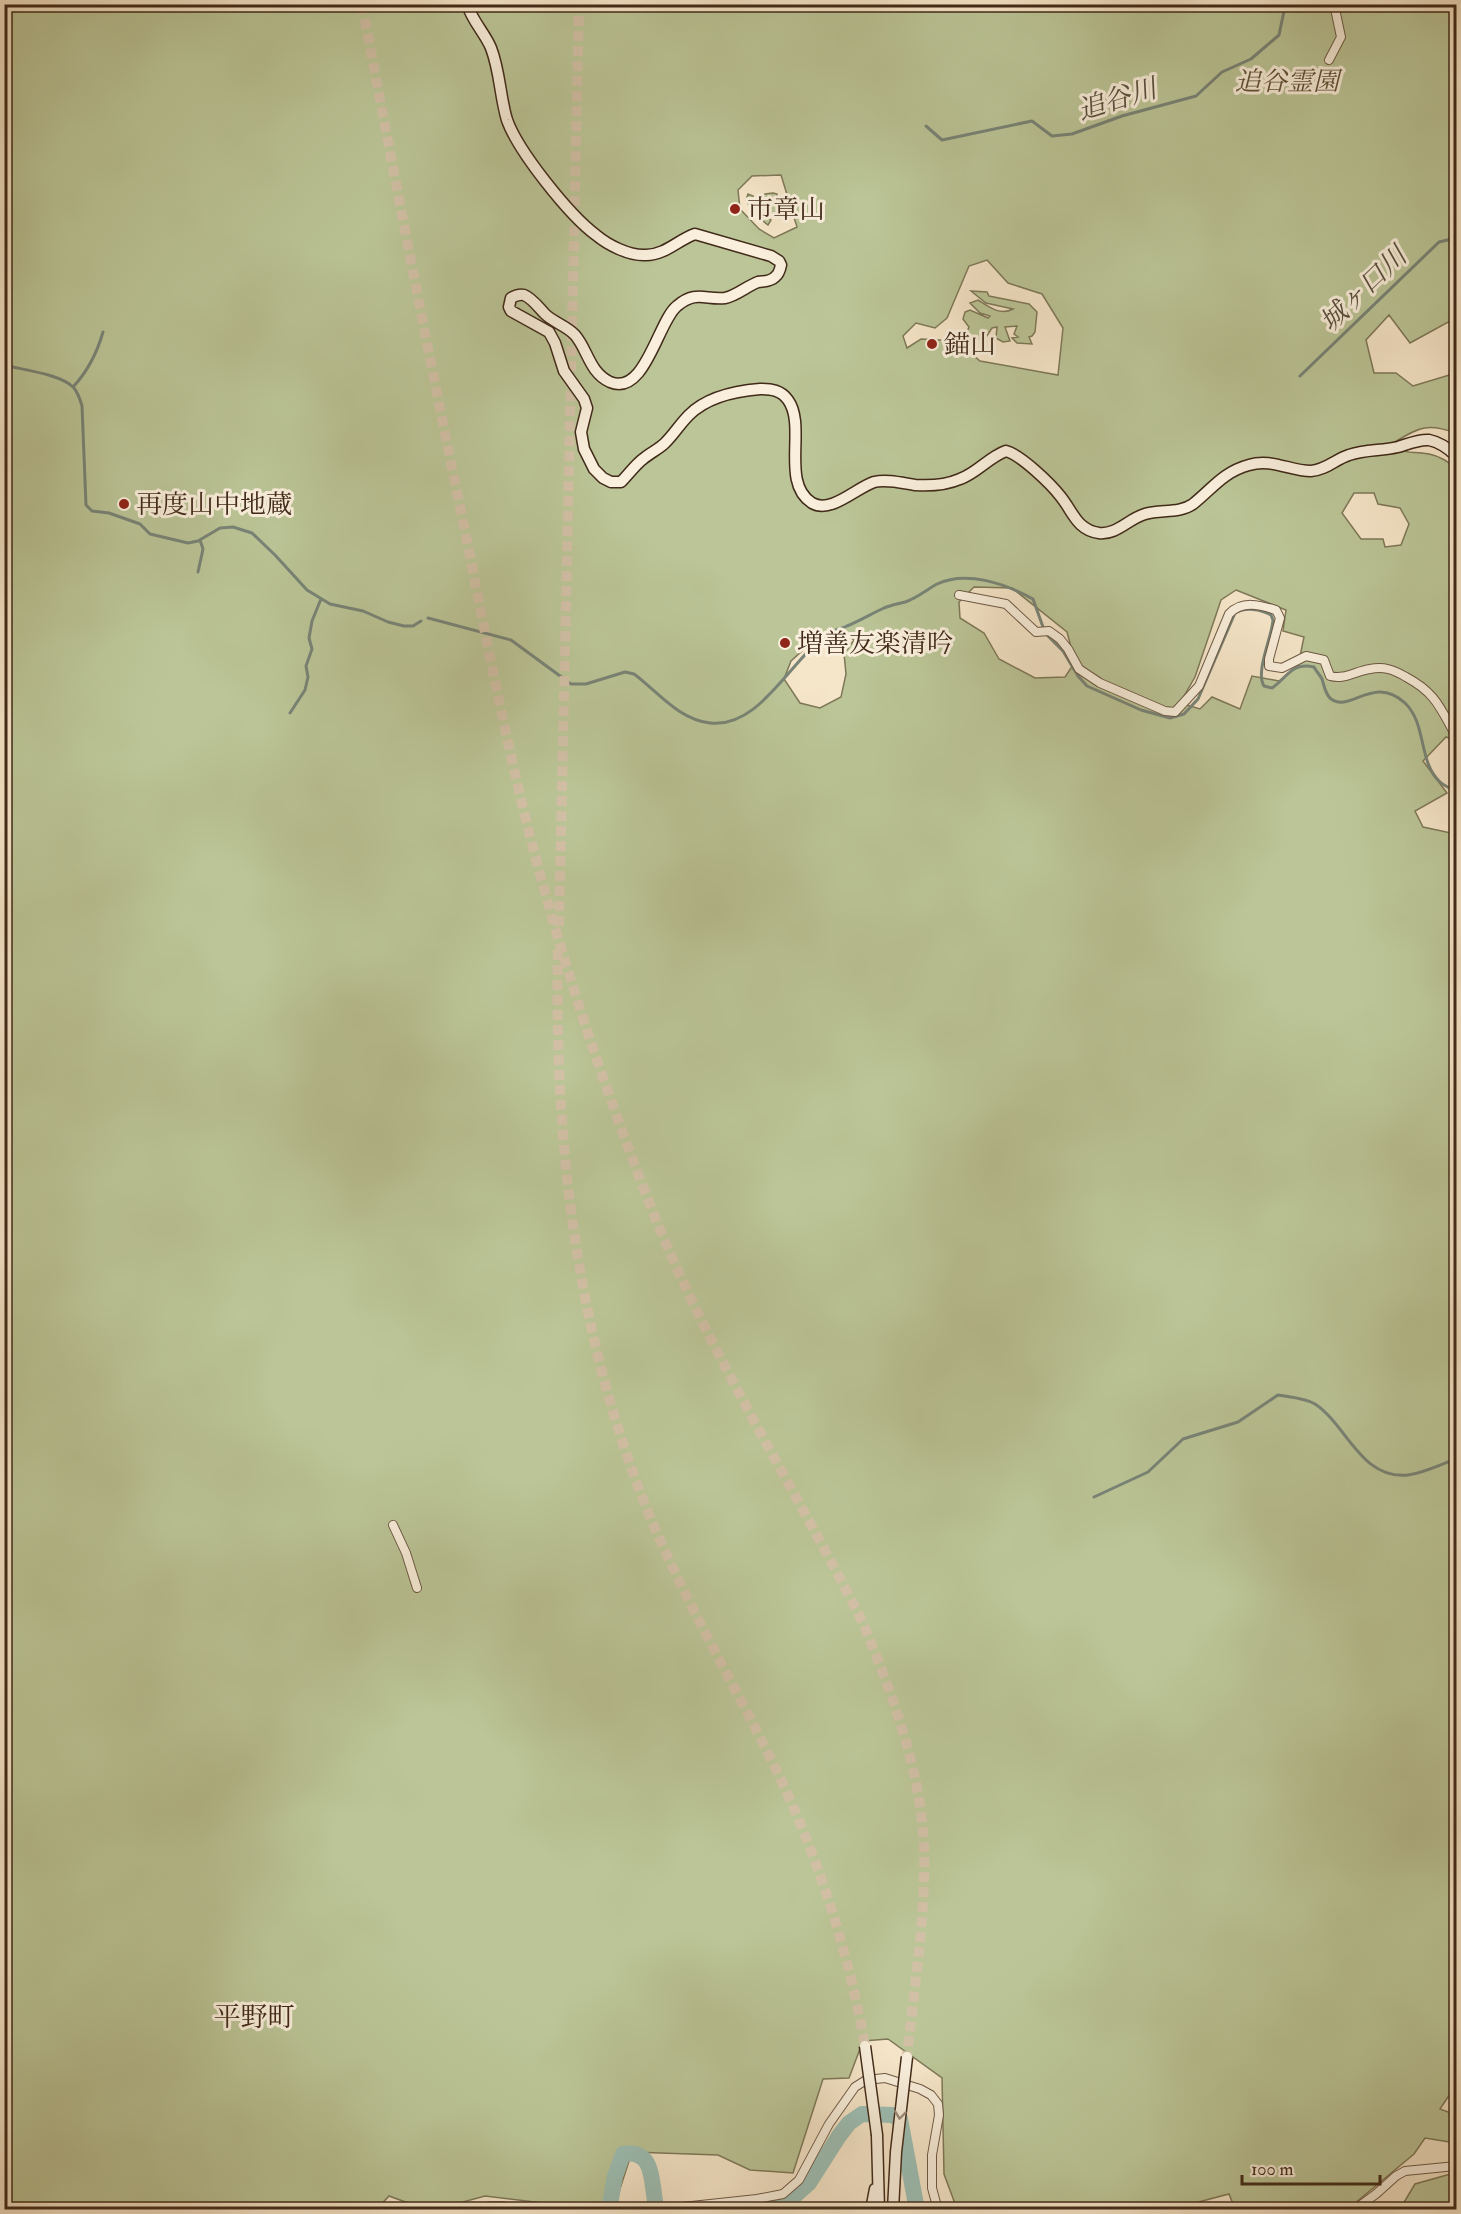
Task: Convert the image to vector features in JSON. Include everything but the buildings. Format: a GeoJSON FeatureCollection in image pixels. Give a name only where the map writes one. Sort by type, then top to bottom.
{"type":"FeatureCollection","features":[{"type":"Feature","properties":{"kind":"highway"},"geometry":{"type":"LineString","coordinates":[[489,2210],[504,2210]]}},
{"type":"Feature","properties":{"kind":"street"},"geometry":{"type":"LineString","coordinates":[[467,4],[476,25],[490,46],[507,119],[515,137],[571,212],[597,236],[628,253],[645,255],[658,253],[685,237],[695,234],[771,256],[781,265],[777,277],[758,282],[726,298],[693,296],[681,303],[666,320],[640,372],[626,381],[616,383],[609,381],[592,366],[575,335],[546,315],[526,296],[512,298],[509,307],[511,311],[549,332],[555,343],[564,372],[584,399],[587,408],[581,432],[582,441],[594,469],[611,482],[621,482],[642,460],[664,445],[691,413],[713,399],[730,393],[769,389],[780,392],[789,400],[795,422],[798,483],[805,496],[812,503],[821,506],[833,503],[873,483],[883,481],[933,485],[960,479],[1006,451],[1019,457],[1060,496],[1079,525],[1100,533],[1112,532],[1144,514],[1182,509],[1192,505],[1221,478],[1248,465],[1275,463],[1313,471],[1361,451],[1386,449],[1427,440],[1449,449],[1456,456]]}},
{"type":"Feature","properties":{"kind":"street"},"geometry":{"type":"LineString","coordinates":[[1329,60],[1341,37],[1334,4]]}},
{"type":"Feature","properties":{"kind":"street"},"geometry":{"type":"LineString","coordinates":[[959,595],[1006,604],[1036,632],[1044,632],[1060,639],[1079,669],[1100,683],[1165,711],[1174,712],[1199,686],[1229,614],[1242,605],[1263,606],[1276,610],[1280,618],[1269,666],[1282,668],[1306,656],[1324,660],[1330,676],[1337,678],[1368,669],[1393,669],[1425,687],[1433,696],[1456,736]]}},
{"type":"Feature","properties":{"kind":"street"},"geometry":{"type":"LineString","coordinates":[[393,1525],[406,1553],[417,1588]]}},
{"type":"Feature","properties":{"kind":"street"},"geometry":{"type":"LineString","coordinates":[[865,2046],[879,2159],[879,2210]]}},
{"type":"Feature","properties":{"kind":"street"},"geometry":{"type":"LineString","coordinates":[[896,2210],[895,2182],[907,2057]]}},
{"type":"Feature","properties":{"kind":"street"},"geometry":{"type":"LineString","coordinates":[[654,2210],[783,2194],[800,2180],[829,2124],[855,2087],[866,2080],[885,2078],[920,2089],[931,2095],[938,2104],[939,2115],[932,2155],[932,2188],[938,2210]]}},
{"type":"Feature","properties":{"kind":"street"},"geometry":{"type":"LineString","coordinates":[[871,2210],[879,2159]]}},
{"type":"Feature","properties":{"kind":"street"},"geometry":{"type":"LineString","coordinates":[[1354,2210],[1405,2171],[1456,2166]]}},
{"type":"Feature","properties":{"kind":"green space","name":"追谷霊園"},"geometry":{"type":"Polygon","coordinates":[[[5,5],[1456,5],[1456,334],[1450,321],[1410,343],[1389,315],[1366,340],[1374,373],[1396,373],[1413,386],[1456,373],[1456,433],[1437,428],[1422,428],[1391,444],[1407,452],[1437,456],[1456,468],[1456,741],[1446,737],[1423,761],[1447,793],[1415,811],[1423,827],[1456,834],[1456,2085],[1440,2109],[1456,2115],[1456,2143],[1425,2138],[1414,2154],[1348,2209],[1235,2209],[1229,2194],[1172,2209],[957,2209],[944,2174],[942,2078],[888,2039],[863,2041],[849,2078],[823,2079],[793,2173],[750,2170],[718,2155],[632,2152],[615,2204],[575,2207],[485,2196],[427,2210],[389,2196],[376,2210],[5,2210],[5,5]],[[781,175],[752,176],[738,190],[740,209],[759,229],[774,238],[797,227],[781,175]],[[987,260],[969,266],[947,318],[935,328],[916,323],[903,336],[907,348],[921,339],[957,341],[980,361],[1058,375],[1063,328],[1042,294],[1008,283],[987,260]],[[1354,493],[1342,513],[1361,539],[1383,539],[1385,547],[1401,545],[1409,524],[1400,508],[1378,504],[1374,493],[1354,493]],[[974,587],[959,602],[960,618],[984,633],[999,659],[1035,678],[1065,677],[1075,662],[1067,632],[1012,588],[974,587]],[[1236,590],[1221,600],[1195,677],[1180,703],[1200,709],[1212,697],[1240,709],[1252,676],[1279,681],[1298,666],[1304,637],[1283,631],[1286,610],[1236,590]],[[839,629],[821,634],[791,661],[784,679],[800,703],[820,708],[841,697],[846,674],[844,654],[854,640],[839,629]]]}},
{"type":"Feature","properties":{"kind":"green space"},"geometry":{"type":"Polygon","coordinates":[[[748,194],[753,196],[754,203],[765,194],[777,194],[776,200],[764,203],[763,208],[768,209],[777,201],[782,204],[775,213],[765,216],[771,220],[768,225],[746,200],[748,194]]]}},
{"type":"Feature","properties":{"kind":"green space"},"geometry":{"type":"Polygon","coordinates":[[[971,291],[987,292],[989,296],[1029,304],[1037,312],[1035,332],[1029,337],[1032,344],[1017,343],[1012,338],[1018,337],[1014,334],[1017,326],[1005,327],[1010,341],[1003,342],[996,338],[997,327],[992,328],[984,340],[966,334],[969,327],[963,319],[965,312],[970,310],[988,318],[990,316],[980,313],[970,303],[978,300],[990,308],[1004,312],[1013,309],[986,303],[971,291]]]}},
{"type":"Feature","properties":{"kind":"green space"},"geometry":{"type":"Polygon","coordinates":[[[1456,2173],[1456,2209],[1400,2209],[1415,2184],[1456,2173]]]}},
{"type":"Feature","properties":{"kind":"waterway","name":"追谷川"},"geometry":{"type":"LineString","coordinates":[[926,126],[942,140],[1032,121],[1052,136],[1072,134],[1122,116],[1196,96],[1222,72],[1251,59],[1279,35],[1284,11],[1282,4]]}},
{"type":"Feature","properties":{"kind":"waterway","name":"城ヶ口川"},"geometry":{"type":"LineString","coordinates":[[1300,376],[1439,242],[1456,238]]}},
{"type":"Feature","properties":{"kind":"waterway"},"geometry":{"type":"LineString","coordinates":[[73,387],[91,361],[103,332]]}},
{"type":"Feature","properties":{"kind":"waterway"},"geometry":{"type":"LineString","coordinates":[[4,365],[60,379],[77,392],[82,406],[86,505],[92,511],[109,513],[140,524],[150,534],[188,543],[198,541],[220,528],[233,527],[252,533],[307,590],[330,604],[363,611],[404,626],[413,626],[421,621]]}},
{"type":"Feature","properties":{"kind":"waterway"},"geometry":{"type":"LineString","coordinates":[[198,572],[203,549],[200,540]]}},
{"type":"Feature","properties":{"kind":"waterway"},"geometry":{"type":"LineString","coordinates":[[428,618],[511,640],[571,684],[586,684],[625,672],[634,674],[678,711],[699,721],[710,723],[728,722],[745,715],[775,689],[816,644],[832,632],[884,608],[909,600],[949,580],[961,578],[986,581],[1011,588],[1033,599],[1048,636],[1063,651],[1087,686],[1141,710],[1170,718],[1184,714],[1198,699],[1235,613],[1248,609],[1258,610],[1271,615],[1273,620],[1261,672],[1264,686],[1272,688],[1290,672],[1306,666],[1314,667],[1329,697],[1338,702],[1373,693],[1383,692],[1394,695],[1405,703],[1417,721],[1428,764],[1433,774],[1442,783],[1456,791]]}},
{"type":"Feature","properties":{"kind":"waterway"},"geometry":{"type":"LineString","coordinates":[[290,713],[305,690],[308,677],[306,666],[312,649],[309,638],[312,621],[321,599]]}},
{"type":"Feature","properties":{"kind":"waterway"},"geometry":{"type":"LineString","coordinates":[[1094,1497],[1148,1472],[1183,1439],[1238,1422],[1278,1395],[1315,1404],[1326,1413],[1366,1460],[1378,1469],[1392,1474],[1408,1475],[1456,1459]]}},
{"type":"Feature","properties":{"kind":"waterway"},"geometry":{"type":"LineString","coordinates":[[759,2210],[791,2199],[809,2183],[839,2136],[849,2123],[862,2114],[892,2115],[900,2119],[917,2210]]}},
{"type":"Feature","properties":{"kind":"waterway"},"geometry":{"type":"LineString","coordinates":[[609,2210],[615,2176],[623,2154],[642,2157],[647,2164],[657,2210]]}},
{"type":"Feature","properties":{"kind":"waterway"},"geometry":{"type":"LineString","coordinates":[[1440,2210],[1456,2209]]}},
{"type":"Feature","properties":{"kind":"tunnel"},"geometry":{"type":"LineString","coordinates":[[362,4],[502,715],[541,879],[571,979],[621,1129],[681,1278],[731,1378],[863,1623],[894,1704],[911,1761],[922,1818],[924,1873],[921,1926],[907,2057]]}},
{"type":"Feature","properties":{"kind":"tunnel"},"geometry":{"type":"LineString","coordinates":[[559,926],[579,4]]}},
{"type":"Feature","properties":{"kind":"tunnel"},"geometry":{"type":"LineString","coordinates":[[558,950],[560,1093],[566,1165],[574,1236],[603,1376],[623,1445],[663,1547],[782,1782],[809,1846],[842,1945],[865,2046]]}},
{"type":"Feature","properties":{"kind":"place","name":"市章山"},"geometry":{"type":"Point","coordinates":[735,209]}},
{"type":"Feature","properties":{"kind":"place","name":"錨山"},"geometry":{"type":"Point","coordinates":[932,344]}},
{"type":"Feature","properties":{"kind":"place","name":"再度山中地蔵"},"geometry":{"type":"Point","coordinates":[124,504]}},
{"type":"Feature","properties":{"kind":"place","name":"増善友楽清吟"},"geometry":{"type":"Point","coordinates":[785,643]}},
{"type":"Feature","properties":{"kind":"district","name":"平野町"},"geometry":{"type":"Point","coordinates":[254,2017]}}]}
